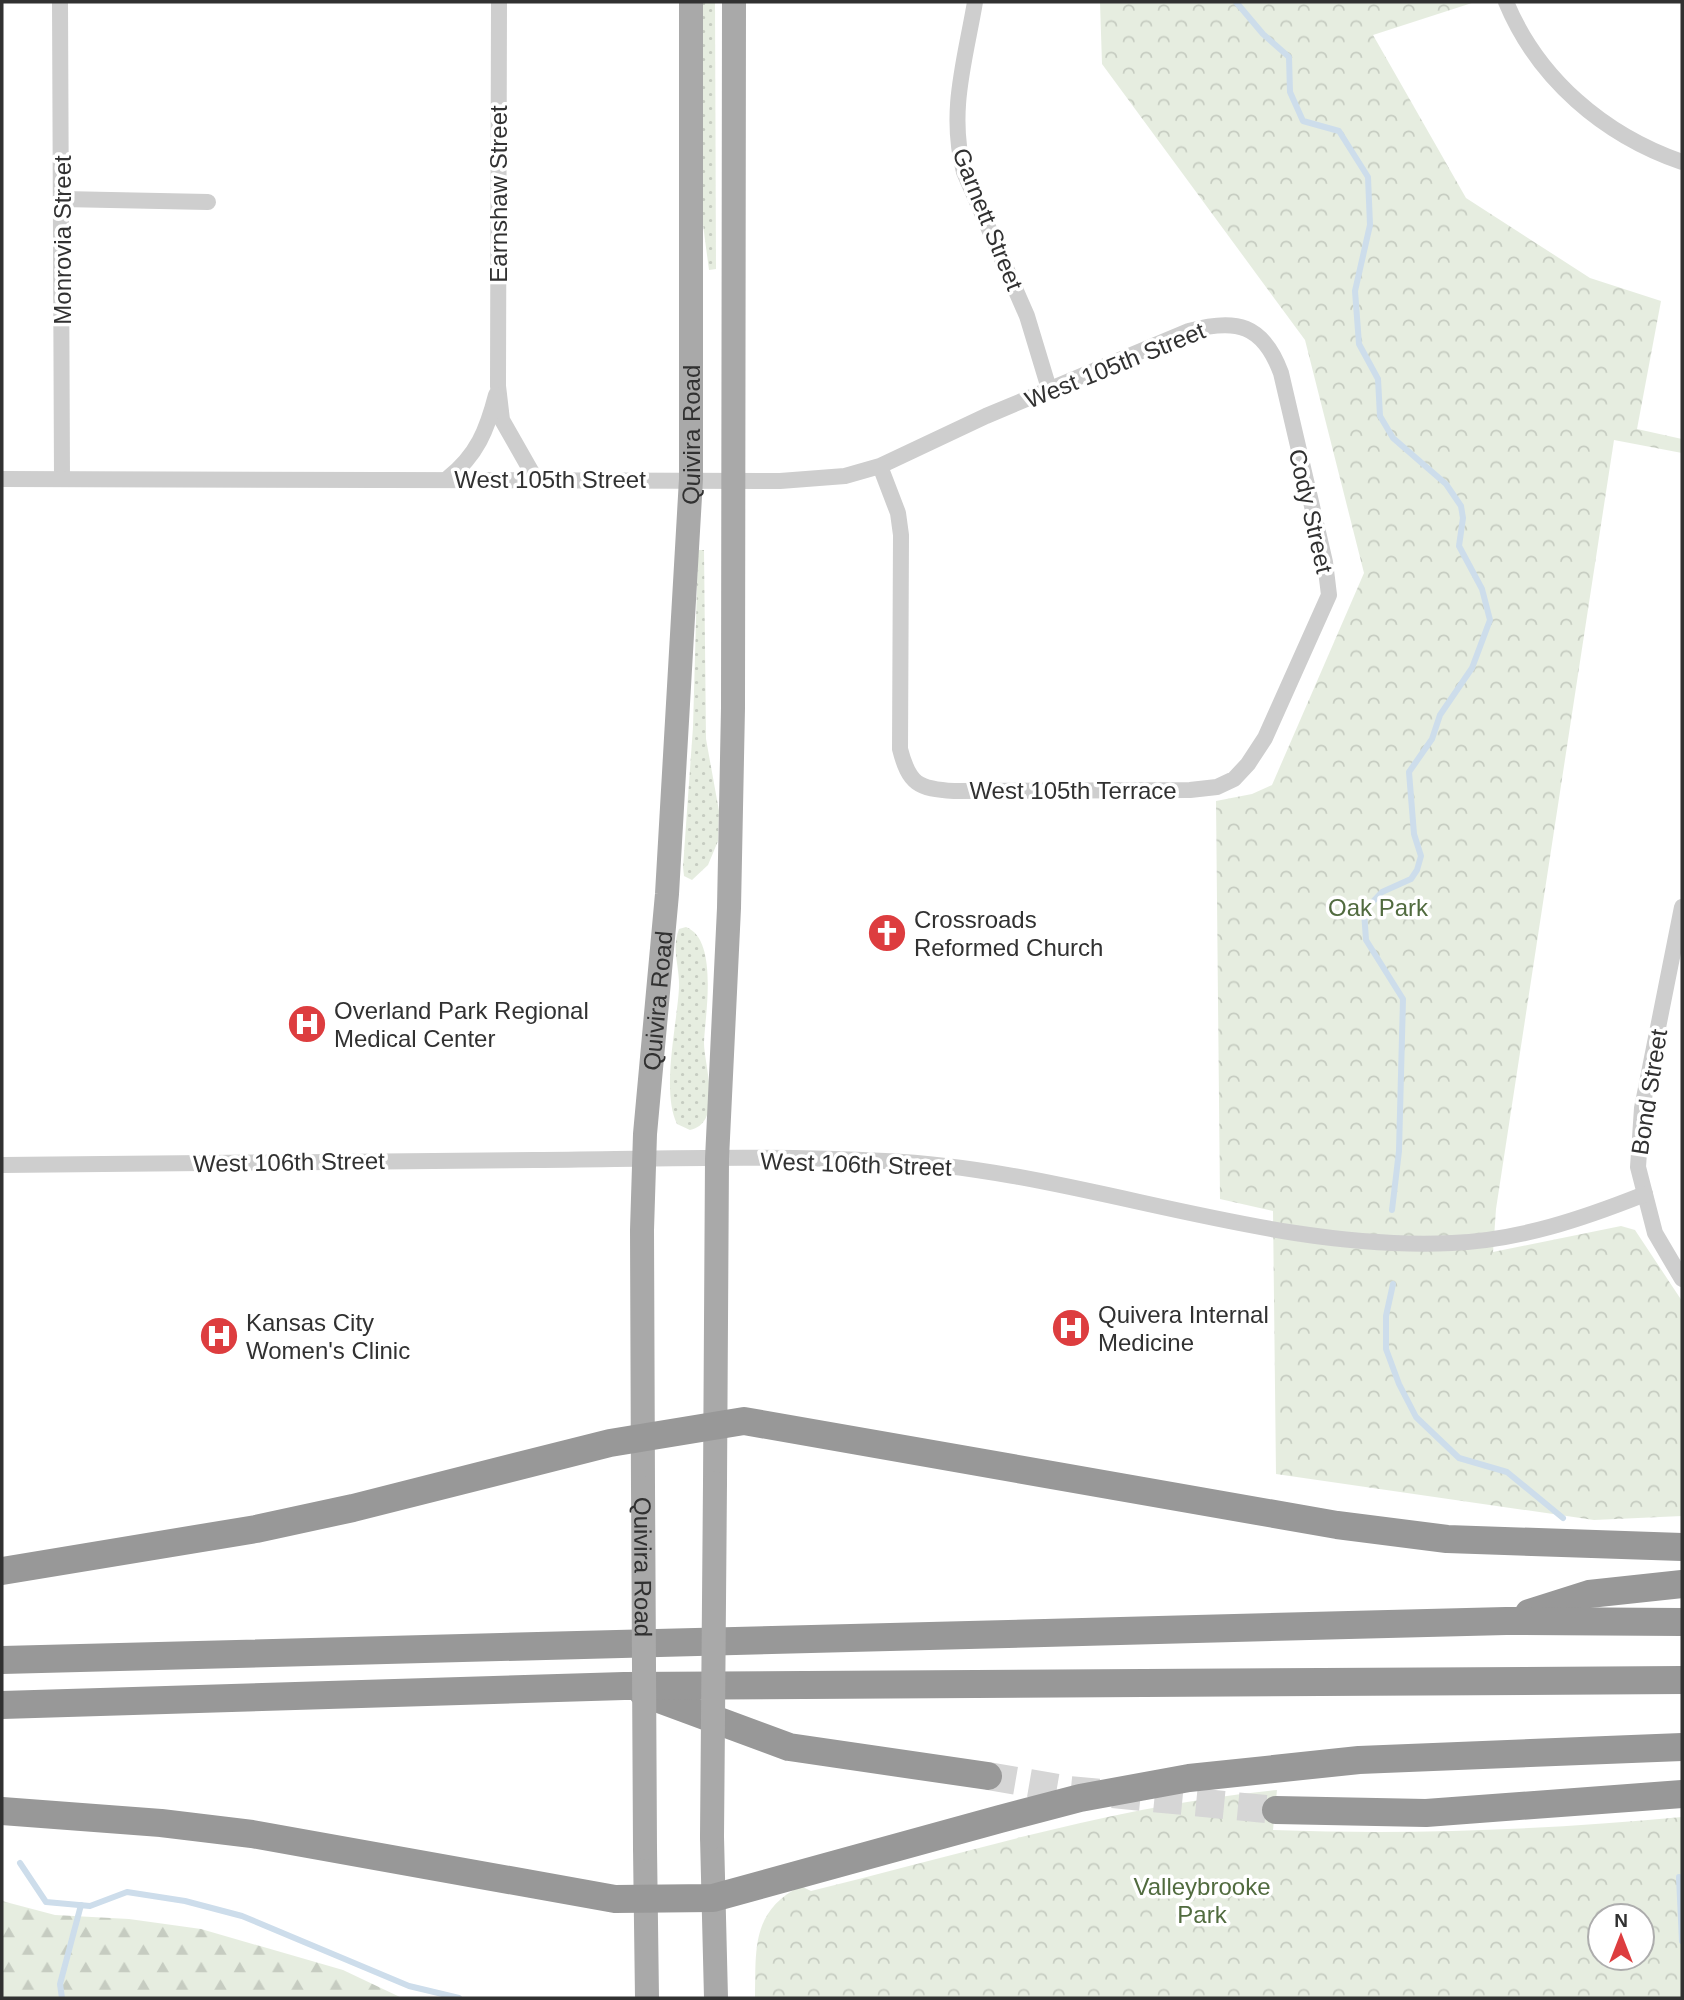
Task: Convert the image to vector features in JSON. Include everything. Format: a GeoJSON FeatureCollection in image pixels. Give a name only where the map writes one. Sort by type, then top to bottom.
{"type":"FeatureCollection","features":[{"type":"Feature","properties":{"kind":"highway"},"geometry":{"type":"LineString","coordinates":[[2,1571],[257,1529],[643,1437],[744,1420],[1338,1525],[1447,1539],[1682,1547]]}},
{"type":"Feature","properties":{"kind":"highway"},"geometry":{"type":"LineString","coordinates":[[1506,1621],[1589,1594],[1682,1584]]}},
{"type":"Feature","properties":{"kind":"highway"},"geometry":{"type":"LineString","coordinates":[[2,1660],[1506,1621],[1682,1622]]}},
{"type":"Feature","properties":{"kind":"highway"},"geometry":{"type":"LineString","coordinates":[[2,1705],[624,1686],[1682,1680]]}},
{"type":"Feature","properties":{"kind":"highway"},"geometry":{"type":"LineString","coordinates":[[624,1686],[789,1746],[988,1776]]}},
{"type":"Feature","properties":{"kind":"highway"},"geometry":{"type":"LineString","coordinates":[[2,1811],[161,1823],[252,1834],[615,1899],[713,1898],[1000,1818],[1080,1798],[1189,1778],[1359,1760],[1682,1746]]}},
{"type":"Feature","properties":{"kind":"highway"},"geometry":{"type":"LineString","coordinates":[[1276,1810],[1426,1813],[1682,1794]]}},
{"type":"Feature","properties":{"kind":"main road","name":"Quivira Road"},"geometry":{"type":"LineString","coordinates":[[647,1998],[643,1488],[644,1158],[667,894],[691,479],[691,2]]}},
{"type":"Feature","properties":{"kind":"main road","name":"Quivira Road"},"geometry":{"type":"LineString","coordinates":[[716,1998],[712,1837],[717,1159],[729,908],[734,480],[734,2]]}},
{"type":"Feature","properties":{"kind":"street","name":"Monrovia Street"},"geometry":{"type":"LineString","coordinates":[[60,2],[62,479]]}},
{"type":"Feature","properties":{"kind":"street","name":"Earnshaw Street"},"geometry":{"type":"LineString","coordinates":[[499,2],[498,386],[502,420],[535,478]]}},
{"type":"Feature","properties":{"kind":"street","name":"Garnett Street"},"geometry":{"type":"LineString","coordinates":[[975,2],[957,91],[957,148],[964,172],[1027,316],[1049,392]]}},
{"type":"Feature","properties":{"kind":"street"},"geometry":{"type":"LineString","coordinates":[[1506,2],[1517,28],[1539,62],[1566,92],[1601,121],[1639,145],[1682,162]]}},
{"type":"Feature","properties":{"kind":"street"},"geometry":{"type":"LineString","coordinates":[[62,200],[208,202]]}},
{"type":"Feature","properties":{"kind":"street","name":"West 105th Street"},"geometry":{"type":"LineString","coordinates":[[2,479],[535,478],[780,481],[845,477],[880,466],[986,416],[1049,392],[1189,331],[1236,324]]}},
{"type":"Feature","properties":{"kind":"street","name":"Cody Street"},"geometry":{"type":"LineString","coordinates":[[1234,779],[1248,764],[1265,738],[1329,595],[1325,562],[1280,373],[1269,348],[1249,329],[1236,324]]}},
{"type":"Feature","properties":{"kind":"street","name":"Earnshaw Street"},"geometry":{"type":"LineString","coordinates":[[448,478],[466,463],[481,444],[498,386]]}},
{"type":"Feature","properties":{"kind":"street","name":"West 105th Terrace"},"geometry":{"type":"LineString","coordinates":[[880,466],[900,524],[900,748],[905,770],[912,781],[928,788],[954,791],[1190,790],[1217,787],[1234,779]]}},
{"type":"Feature","properties":{"kind":"street","name":"Bond Street"},"geometry":{"type":"LineString","coordinates":[[1645,1194],[1638,1167],[1642,1108],[1682,907]]}},
{"type":"Feature","properties":{"kind":"street","name":"West 106th Street"},"geometry":{"type":"LineString","coordinates":[[2,1165],[644,1158],[884,1161],[944,1166],[1352,1240],[1405,1243],[1455,1243],[1570,1224],[1645,1194]]}},
{"type":"Feature","properties":{"kind":"street"},"geometry":{"type":"LineString","coordinates":[[1645,1194],[1656,1233],[1682,1279]]}},
{"type":"Feature","properties":{"kind":"green space"},"geometry":{"type":"Polygon","coordinates":[[[702,2],[715,2],[716,269],[709,270],[702,217],[702,2]]]}},
{"type":"Feature","properties":{"kind":"green space","name":"Oak Park"},"geometry":{"type":"Polygon","coordinates":[[[1100,2],[1475,2],[1373,35],[1466,198],[1590,278],[1661,301],[1637,429],[1682,439],[1682,453],[1614,440],[1496,1209],[1493,1252],[1621,1226],[1635,1230],[1682,1301],[1682,1516],[1594,1520],[1276,1474],[1273,1211],[1220,1199],[1216,801],[1252,794],[1272,785],[1364,573],[1305,340],[1102,64],[1100,2]]]}},
{"type":"Feature","properties":{"kind":"green space"},"geometry":{"type":"Polygon","coordinates":[[[698,550],[704,550],[706,739],[719,811],[718,841],[708,865],[692,880],[684,876],[683,867],[693,727],[698,550]]]}},
{"type":"Feature","properties":{"kind":"green space"},"geometry":{"type":"Polygon","coordinates":[[[686,927],[696,935],[703,947],[708,979],[704,1043],[709,1105],[707,1117],[700,1125],[690,1130],[677,1124],[670,1094],[679,988],[676,944],[679,929],[686,927]]]}},
{"type":"Feature","properties":{"kind":"green space","name":"Valleybrooke Park"},"geometry":{"type":"Polygon","coordinates":[[[1277,1790],[1273,1830],[1376,1832],[1478,1830],[1682,1817],[1682,1998],[755,1998],[757,1948],[765,1920],[773,1907],[801,1886],[811,1891],[1042,1832],[1159,1807],[1277,1790]]]}},
{"type":"Feature","properties":{"kind":"green space"},"geometry":{"type":"Polygon","coordinates":[[[2,1901],[55,1915],[129,1919],[201,1929],[343,1970],[402,1998],[2,1998],[2,1901]]]}},
{"type":"Feature","properties":{"kind":"waterway"},"geometry":{"type":"LineString","coordinates":[[1236,2],[1263,34],[1289,57],[1290,92],[1303,121],[1339,131],[1368,177],[1370,225],[1355,291],[1359,344],[1378,379],[1380,416],[1393,438],[1446,484],[1461,506],[1463,518],[1459,546],[1482,589],[1490,620],[1472,668],[1440,715],[1432,739],[1409,772],[1414,834],[1421,856],[1417,870],[1411,879],[1382,892],[1364,911],[1366,940],[1403,999],[1399,1151],[1392,1210]]}},
{"type":"Feature","properties":{"kind":"waterway"},"geometry":{"type":"LineString","coordinates":[[1393,1284],[1386,1316],[1386,1349],[1399,1384],[1416,1417],[1459,1458],[1507,1472],[1563,1518]]}},
{"type":"Feature","properties":{"kind":"waterway"},"geometry":{"type":"LineString","coordinates":[[20,1863],[46,1902],[90,1906],[127,1892],[185,1901],[242,1916],[409,1986],[459,1998]]}},
{"type":"Feature","properties":{"kind":"waterway"},"geometry":{"type":"LineString","coordinates":[[1679,1877],[1682,1941]]}},
{"type":"Feature","properties":{"kind":"waterway"},"geometry":{"type":"LineString","coordinates":[[62,1998],[60,1984],[81,1905]]}},
{"type":"Feature","properties":{"kind":"tunnel"},"geometry":{"type":"LineString","coordinates":[[988,1776],[1070,1790],[1276,1810]]}},
{"type":"Feature","properties":{"kind":"place","name":"Crossroads Reformed Church"},"geometry":{"type":"Point","coordinates":[887,933]}},
{"type":"Feature","properties":{"kind":"place","name":"Overland Park Regional Medical Center"},"geometry":{"type":"Point","coordinates":[307,1024]}},
{"type":"Feature","properties":{"kind":"place","name":"Quivera Internal Medicine"},"geometry":{"type":"Point","coordinates":[1071,1328]}},
{"type":"Feature","properties":{"kind":"place","name":"Kansas City Women's Clinic"},"geometry":{"type":"Point","coordinates":[219,1336]}}]}
